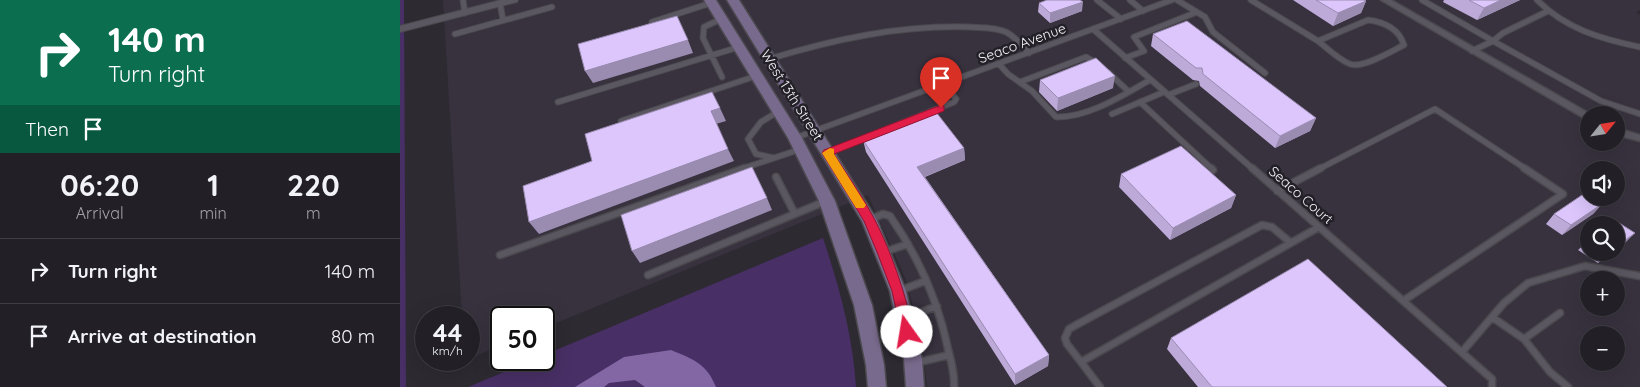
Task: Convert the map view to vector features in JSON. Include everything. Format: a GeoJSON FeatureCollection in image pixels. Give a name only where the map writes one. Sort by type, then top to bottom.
{"type":"FeatureCollection","features":[{"type":"Feature","properties":{"kind":"main road","name":"West 13th Street"},"geometry":{"type":"LineString","coordinates":[[732,0],[869,220],[884,252],[898,291],[914,363],[915,387]]}},
{"type":"Feature","properties":{"kind":"main road","name":"West 13th Street"},"geometry":{"type":"LineString","coordinates":[[711,1],[779,111],[827,201],[863,305],[875,365],[877,387]]}},
{"type":"Feature","properties":{"kind":"street"},"geometry":{"type":"LineString","coordinates":[[400,29],[513,0]]}},
{"type":"Feature","properties":{"kind":"street"},"geometry":{"type":"LineString","coordinates":[[1385,0],[1580,113]]}},
{"type":"Feature","properties":{"kind":"street"},"geometry":{"type":"LineString","coordinates":[[1625,134],[1639,137]]}},
{"type":"Feature","properties":{"kind":"lane"},"geometry":{"type":"LineString","coordinates":[[463,0],[465,12]]}},
{"type":"Feature","properties":{"kind":"lane"},"geometry":{"type":"LineString","coordinates":[[1097,0],[1120,19]]}},
{"type":"Feature","properties":{"kind":"lane"},"geometry":{"type":"LineString","coordinates":[[1130,0],[1143,11]]}},
{"type":"Feature","properties":{"kind":"lane","name":"Seaco Avenue"},"geometry":{"type":"LineString","coordinates":[[798,144],[815,131],[1172,0]]}},
{"type":"Feature","properties":{"kind":"lane"},"geometry":{"type":"LineString","coordinates":[[1177,0],[1207,19],[1212,32],[1265,73]]}},
{"type":"Feature","properties":{"kind":"lane"},"geometry":{"type":"LineString","coordinates":[[1251,0],[1318,41],[1349,64],[1365,63],[1404,45],[1403,39],[1397,32],[1377,20],[1368,20],[1318,41]]}},
{"type":"Feature","properties":{"kind":"lane"},"geometry":{"type":"LineString","coordinates":[[1422,0],[1601,101],[1640,114]]}},
{"type":"Feature","properties":{"kind":"lane"},"geometry":{"type":"LineString","coordinates":[[1536,0],[1548,11],[1604,40],[1640,47]]}},
{"type":"Feature","properties":{"kind":"lane"},"geometry":{"type":"LineString","coordinates":[[652,22],[711,1]]}},
{"type":"Feature","properties":{"kind":"lane"},"geometry":{"type":"LineString","coordinates":[[500,3],[503,20]]}},
{"type":"Feature","properties":{"kind":"lane"},"geometry":{"type":"LineString","coordinates":[[455,34],[552,7]]}},
{"type":"Feature","properties":{"kind":"lane"},"geometry":{"type":"LineString","coordinates":[[1472,51],[1548,11]]}},
{"type":"Feature","properties":{"kind":"lane"},"geometry":{"type":"LineString","coordinates":[[1125,58],[1144,51],[1134,37],[1198,12]]}},
{"type":"Feature","properties":{"kind":"lane"},"geometry":{"type":"LineString","coordinates":[[722,19],[704,27],[703,38],[722,77]]}},
{"type":"Feature","properties":{"kind":"lane"},"geometry":{"type":"LineString","coordinates":[[769,59],[859,34],[937,26],[1004,31],[1029,53]]}},
{"type":"Feature","properties":{"kind":"lane","name":"Seaco Court"},"geometry":{"type":"LineString","coordinates":[[1093,29],[1462,352],[1492,383]]}},
{"type":"Feature","properties":{"kind":"lane"},"geometry":{"type":"LineString","coordinates":[[558,102],[739,47]]}},
{"type":"Feature","properties":{"kind":"lane"},"geometry":{"type":"LineString","coordinates":[[1020,82],[1086,57],[1100,65]]}},
{"type":"Feature","properties":{"kind":"lane"},"geometry":{"type":"LineString","coordinates":[[999,64],[1008,74],[1032,91],[1053,114],[1060,118],[1070,117],[1150,80]]}},
{"type":"Feature","properties":{"kind":"lane"},"geometry":{"type":"LineString","coordinates":[[1107,72],[1128,91]]}},
{"type":"Feature","properties":{"kind":"lane"},"geometry":{"type":"LineString","coordinates":[[620,122],[756,76]]}},
{"type":"Feature","properties":{"kind":"lane"},"geometry":{"type":"LineString","coordinates":[[828,153],[954,102],[956,99],[944,84]]}},
{"type":"Feature","properties":{"kind":"lane"},"geometry":{"type":"LineString","coordinates":[[1112,114],[1140,102],[1196,84]]}},
{"type":"Feature","properties":{"kind":"lane"},"geometry":{"type":"LineString","coordinates":[[1140,102],[1213,170]]}},
{"type":"Feature","properties":{"kind":"lane"},"geometry":{"type":"LineString","coordinates":[[1277,191],[1436,109],[1563,194],[1403,301]]}},
{"type":"Feature","properties":{"kind":"lane"},"geometry":{"type":"LineString","coordinates":[[776,158],[756,154],[748,139],[757,123],[767,115],[779,111]]}},
{"type":"Feature","properties":{"kind":"lane"},"geometry":{"type":"LineString","coordinates":[[500,255],[689,186],[776,158],[798,144]]}},
{"type":"Feature","properties":{"kind":"lane"},"geometry":{"type":"LineString","coordinates":[[776,177],[794,214]]}},
{"type":"Feature","properties":{"kind":"lane"},"geometry":{"type":"LineString","coordinates":[[648,275],[827,201]]}},
{"type":"Feature","properties":{"kind":"lane"},"geometry":{"type":"LineString","coordinates":[[869,220],[883,214],[890,216],[908,244],[937,306],[945,331],[954,387]]}},
{"type":"Feature","properties":{"kind":"lane"},"geometry":{"type":"LineString","coordinates":[[1100,387],[1067,344],[1065,338],[1069,329],[1262,225],[1272,227],[1291,243]]}},
{"type":"Feature","properties":{"kind":"lane"},"geometry":{"type":"LineString","coordinates":[[1081,362],[1319,227]]}},
{"type":"Feature","properties":{"kind":"lane"},"geometry":{"type":"LineString","coordinates":[[884,252],[908,244]]}},
{"type":"Feature","properties":{"kind":"lane"},"geometry":{"type":"LineString","coordinates":[[1462,352],[1504,303],[1528,283],[1585,266],[1640,276]]}},
{"type":"Feature","properties":{"kind":"lane"},"geometry":{"type":"LineString","coordinates":[[898,291],[925,281]]}},
{"type":"Feature","properties":{"kind":"lane"},"geometry":{"type":"LineString","coordinates":[[904,318],[937,306]]}},
{"type":"Feature","properties":{"kind":"lane"},"geometry":{"type":"LineString","coordinates":[[1524,340],[1560,313]]}},
{"type":"Feature","properties":{"kind":"lane"},"geometry":{"type":"LineString","coordinates":[[1492,317],[1524,340],[1550,372],[1568,387]]}},
{"type":"Feature","properties":{"kind":"lane"},"geometry":{"type":"LineString","coordinates":[[914,363],[949,355]]}},
{"type":"Feature","properties":{"kind":"shaded area"},"geometry":{"type":"Polygon","coordinates":[[[400,0],[404,0],[406,387],[400,387],[400,0]]]}},
{"type":"Feature","properties":{"kind":"shaded area"},"geometry":{"type":"Polygon","coordinates":[[[443,0],[1640,0],[1640,10],[1636,12],[1640,15],[1640,387],[927,387],[923,351],[907,282],[868,195],[555,323],[555,306],[490,306],[490,350],[480,354],[480,306],[461,306],[443,0]]]}},
{"type":"Feature","properties":{"kind":"shaded area"},"geometry":{"type":"Polygon","coordinates":[[[823,238],[844,311],[852,349],[856,387],[468,387],[507,371],[555,371],[555,350],[823,238]]]}},
{"type":"Feature","properties":{"kind":"shaded area"},"geometry":{"type":"Polygon","coordinates":[[[671,350],[698,363],[708,373],[716,387],[645,387],[635,380],[609,383],[604,387],[575,387],[624,357],[671,350]]]}},
{"type":"Feature","properties":{"kind":"building"},"geometry":{"type":"Polygon","coordinates":[[[1047,0],[1080,0],[1083,2],[1050,13],[1039,3],[1047,0]]]}},
{"type":"Feature","properties":{"kind":"building"},"geometry":{"type":"Polygon","coordinates":[[[1316,0],[1364,0],[1366,1],[1338,13],[1316,0]]]}},
{"type":"Feature","properties":{"kind":"building"},"geometry":{"type":"Polygon","coordinates":[[[1469,0],[1501,0],[1484,8],[1469,0]]]}},
{"type":"Feature","properties":{"kind":"building"},"geometry":{"type":"Polygon","coordinates":[[[677,16],[688,40],[585,71],[578,44],[677,16]]]}},
{"type":"Feature","properties":{"kind":"building"},"geometry":{"type":"Polygon","coordinates":[[[1187,21],[1316,118],[1280,136],[1203,74],[1202,68],[1196,68],[1153,34],[1187,21]]]}},
{"type":"Feature","properties":{"kind":"building"},"geometry":{"type":"Polygon","coordinates":[[[1096,58],[1115,76],[1058,98],[1040,80],[1096,58]]]}},
{"type":"Feature","properties":{"kind":"building"},"geometry":{"type":"Polygon","coordinates":[[[712,92],[720,108],[711,111],[728,149],[529,222],[523,186],[592,161],[585,134],[712,92]]]}},
{"type":"Feature","properties":{"kind":"building"},"geometry":{"type":"Polygon","coordinates":[[[936,112],[964,148],[917,167],[1049,355],[1015,374],[863,140],[936,112]]]}},
{"type":"Feature","properties":{"kind":"building"},"geometry":{"type":"Polygon","coordinates":[[[1181,146],[1236,195],[1173,228],[1121,174],[1181,146]]]}},
{"type":"Feature","properties":{"kind":"building"},"geometry":{"type":"Polygon","coordinates":[[[752,167],[767,198],[632,251],[621,215],[752,167]]]}},
{"type":"Feature","properties":{"kind":"building"},"geometry":{"type":"Polygon","coordinates":[[[1580,196],[1580,206],[1599,206],[1584,216],[1580,216],[1580,219],[1571,225],[1554,214],[1580,196]]]}},
{"type":"Feature","properties":{"kind":"building"},"geometry":{"type":"Polygon","coordinates":[[[1625,227],[1635,233],[1625,240],[1625,227]]]}},
{"type":"Feature","properties":{"kind":"building"},"geometry":{"type":"Polygon","coordinates":[[[1308,259],[1447,387],[1212,387],[1171,338],[1308,259]]]}},
{"type":"Feature","properties":{"kind":"slow traffic"},"geometry":{"type":"LineString","coordinates":[[830,152],[828,153],[860,205]]}},
{"type":"Feature","properties":{"kind":"route"},"geometry":{"type":"LineString","coordinates":[[907,332],[898,291],[884,252],[869,220],[828,153],[941,108]]}}]}
